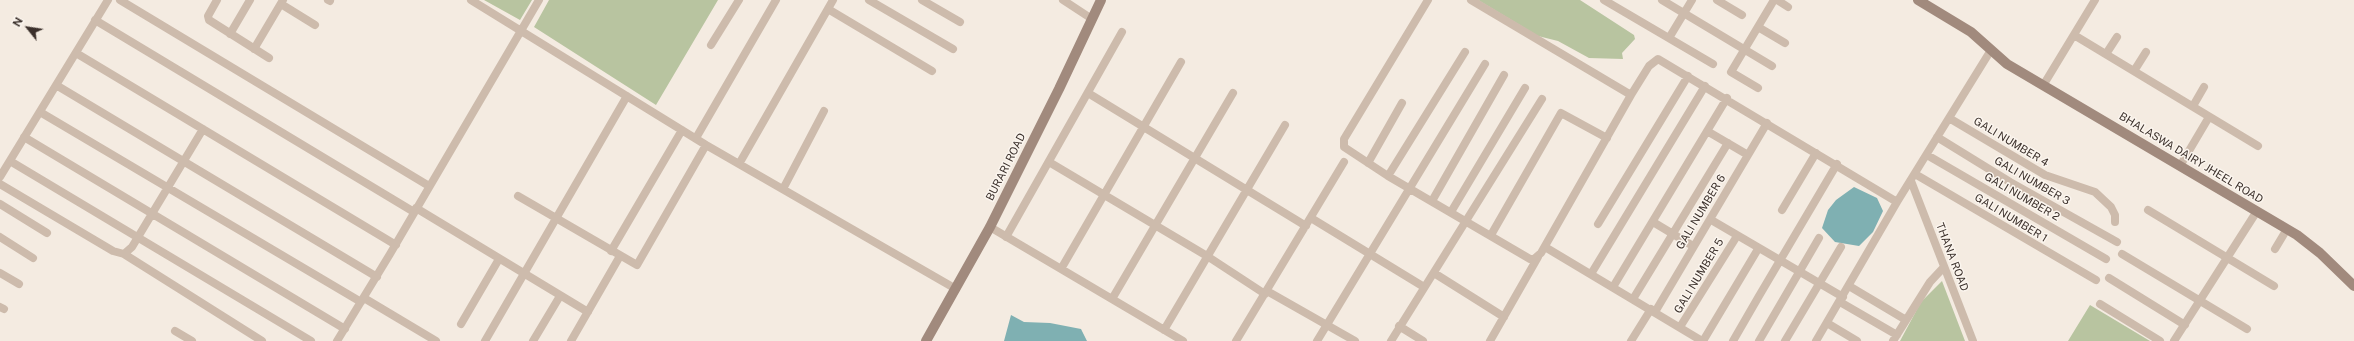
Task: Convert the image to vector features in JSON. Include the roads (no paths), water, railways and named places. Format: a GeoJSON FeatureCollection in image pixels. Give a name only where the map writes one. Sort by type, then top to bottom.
{"type":"FeatureCollection","features":[{"type":"Feature","properties":{"kind":"street"},"geometry":{"type":"LineString","coordinates":[[0,177],[108,0]]}},
{"type":"Feature","properties":{"kind":"street"},"geometry":{"type":"LineString","coordinates":[[120,0],[429,186]]}},
{"type":"Feature","properties":{"kind":"street"},"geometry":{"type":"LineString","coordinates":[[217,0],[208,16],[209,20],[269,58]]}},
{"type":"Feature","properties":{"kind":"street"},"geometry":{"type":"LineString","coordinates":[[230,34],[250,0]]}},
{"type":"Feature","properties":{"kind":"street"},"geometry":{"type":"LineString","coordinates":[[472,0],[706,145],[956,289]]}},
{"type":"Feature","properties":{"kind":"street"},"geometry":{"type":"LineString","coordinates":[[337,341],[396,245],[538,0]]}},
{"type":"Feature","properties":{"kind":"street"},"geometry":{"type":"LineString","coordinates":[[711,45],[739,0]]}},
{"type":"Feature","properties":{"kind":"street"},"geometry":{"type":"LineString","coordinates":[[696,138],[776,0]]}},
{"type":"Feature","properties":{"kind":"street"},"geometry":{"type":"LineString","coordinates":[[740,164],[834,0]]}},
{"type":"Feature","properties":{"kind":"street"},"geometry":{"type":"LineString","coordinates":[[869,0],[953,49]]}},
{"type":"Feature","properties":{"kind":"street"},"geometry":{"type":"LineString","coordinates":[[922,0],[960,22]]}},
{"type":"Feature","properties":{"kind":"street"},"geometry":{"type":"LineString","coordinates":[[1063,0],[1092,19]]}},
{"type":"Feature","properties":{"kind":"street","name":"BURARI ROAD"},"geometry":{"type":"LineString","coordinates":[[926,341],[990,227],[1101,0]]}},
{"type":"Feature","properties":{"kind":"street"},"geometry":{"type":"LineString","coordinates":[[1428,0],[1344,139],[1344,147],[1388,176],[1491,235],[1526,257],[1534,259],[1538,257]]}},
{"type":"Feature","properties":{"kind":"street"},"geometry":{"type":"LineString","coordinates":[[1471,0],[1631,95]]}},
{"type":"Feature","properties":{"kind":"street"},"geometry":{"type":"LineString","coordinates":[[1604,0],[1713,64]]}},
{"type":"Feature","properties":{"kind":"street"},"geometry":{"type":"LineString","coordinates":[[1662,0],[1772,66]]}},
{"type":"Feature","properties":{"kind":"street"},"geometry":{"type":"LineString","coordinates":[[1670,38],[1692,0]]}},
{"type":"Feature","properties":{"kind":"street"},"geometry":{"type":"LineString","coordinates":[[1717,0],[1742,15]]}},
{"type":"Feature","properties":{"kind":"street"},"geometry":{"type":"LineString","coordinates":[[1758,88],[1731,72],[1776,0],[1788,7]]}},
{"type":"Feature","properties":{"kind":"street","name":"BHALASWA DAIRY JHEEL ROAD"},"geometry":{"type":"LineString","coordinates":[[1918,0],[1971,32],[2007,64],[2044,84],[2287,229],[2320,253],[2354,286]]}},
{"type":"Feature","properties":{"kind":"street"},"geometry":{"type":"LineString","coordinates":[[2044,84],[2095,0]]}},
{"type":"Feature","properties":{"kind":"street"},"geometry":{"type":"LineString","coordinates":[[254,49],[282,2],[315,25]]}},
{"type":"Feature","properties":{"kind":"street"},"geometry":{"type":"LineString","coordinates":[[828,9],[932,71]]}},
{"type":"Feature","properties":{"kind":"street"},"geometry":{"type":"LineString","coordinates":[[95,20],[588,312]]}},
{"type":"Feature","properties":{"kind":"street"},"geometry":{"type":"LineString","coordinates":[[1758,27],[1785,43]]}},
{"type":"Feature","properties":{"kind":"street"},"geometry":{"type":"LineString","coordinates":[[1006,236],[1122,32]]}},
{"type":"Feature","properties":{"kind":"street"},"geometry":{"type":"LineString","coordinates":[[2074,35],[2258,146]]}},
{"type":"Feature","properties":{"kind":"street"},"geometry":{"type":"LineString","coordinates":[[2106,54],[2117,37]]}},
{"type":"Feature","properties":{"kind":"street"},"geometry":{"type":"LineString","coordinates":[[1816,341],[1842,300],[1897,202],[1991,50]]}},
{"type":"Feature","properties":{"kind":"street"},"geometry":{"type":"LineString","coordinates":[[1388,176],[1465,52]]}},
{"type":"Feature","properties":{"kind":"street"},"geometry":{"type":"LineString","coordinates":[[2134,71],[2146,52]]}},
{"type":"Feature","properties":{"kind":"street"},"geometry":{"type":"LineString","coordinates":[[76,53],[396,245]]}},
{"type":"Feature","properties":{"kind":"street"},"geometry":{"type":"LineString","coordinates":[[1490,341],[1631,95],[1649,66],[1658,59],[1727,98],[1897,202]]}},
{"type":"Feature","properties":{"kind":"street"},"geometry":{"type":"LineString","coordinates":[[1061,269],[1181,62]]}},
{"type":"Feature","properties":{"kind":"street"},"geometry":{"type":"LineString","coordinates":[[1317,341],[1485,64]]}},
{"type":"Feature","properties":{"kind":"street"},"geometry":{"type":"LineString","coordinates":[[1432,201],[1504,75]]}},
{"type":"Feature","properties":{"kind":"street"},"geometry":{"type":"LineString","coordinates":[[1598,224],[1688,76]]}},
{"type":"Feature","properties":{"kind":"street"},"geometry":{"type":"LineString","coordinates":[[56,86],[377,277]]}},
{"type":"Feature","properties":{"kind":"street"},"geometry":{"type":"LineString","coordinates":[[1591,274],[1705,86]]}},
{"type":"Feature","properties":{"kind":"street"},"geometry":{"type":"LineString","coordinates":[[2192,106],[2204,87]]}},
{"type":"Feature","properties":{"kind":"street"},"geometry":{"type":"LineString","coordinates":[[1451,212],[1525,88]]}},
{"type":"Feature","properties":{"kind":"street"},"geometry":{"type":"LineString","coordinates":[[1088,93],[1306,226]]}},
{"type":"Feature","properties":{"kind":"street"},"geometry":{"type":"LineString","coordinates":[[1112,299],[1233,93]]}},
{"type":"Feature","properties":{"kind":"street"},"geometry":{"type":"LineString","coordinates":[[485,341],[627,96]]}},
{"type":"Feature","properties":{"kind":"street"},"geometry":{"type":"LineString","coordinates":[[1613,287],[1727,98]]}},
{"type":"Feature","properties":{"kind":"street"},"geometry":{"type":"LineString","coordinates":[[1391,341],[1542,99]]}},
{"type":"Feature","properties":{"kind":"street"},"geometry":{"type":"LineString","coordinates":[[1368,163],[1402,103]]}},
{"type":"Feature","properties":{"kind":"street"},"geometry":{"type":"LineString","coordinates":[[783,189],[824,110]]}},
{"type":"Feature","properties":{"kind":"street"},"geometry":{"type":"LineString","coordinates":[[40,112],[168,188],[436,341]]}},
{"type":"Feature","properties":{"kind":"street"},"geometry":{"type":"LineString","coordinates":[[1491,235],[1561,113],[1607,138]]}},
{"type":"Feature","properties":{"kind":"street"},"geometry":{"type":"LineString","coordinates":[[2180,166],[2209,117]]}},
{"type":"Feature","properties":{"kind":"street","name":"GALI NUMBER 4"},"geometry":{"type":"LineString","coordinates":[[1949,118],[2044,175],[2095,192],[2111,207],[2115,215],[2115,222]]}},
{"type":"Feature","properties":{"kind":"street","name":"GALI NUMBER 6"},"geometry":{"type":"LineString","coordinates":[[1631,341],[1653,311],[1694,246],[1767,123]]}},
{"type":"Feature","properties":{"kind":"street"},"geometry":{"type":"LineString","coordinates":[[1164,330],[1285,125]]}},
{"type":"Feature","properties":{"kind":"street"},"geometry":{"type":"LineString","coordinates":[[124,254],[128,253],[203,129]]}},
{"type":"Feature","properties":{"kind":"street"},"geometry":{"type":"LineString","coordinates":[[611,251],[682,130]]}},
{"type":"Feature","properties":{"kind":"street"},"geometry":{"type":"LineString","coordinates":[[1707,131],[1748,155]]}},
{"type":"Feature","properties":{"kind":"street"},"geometry":{"type":"LineString","coordinates":[[24,138],[344,329]]}},
{"type":"Feature","properties":{"kind":"street","name":"GALI NUMBER 3"},"geometry":{"type":"LineString","coordinates":[[1937,138],[2015,185],[2117,242]]}},
{"type":"Feature","properties":{"kind":"street"},"geometry":{"type":"LineString","coordinates":[[1633,299],[1728,143]]}},
{"type":"Feature","properties":{"kind":"street"},"geometry":{"type":"LineString","coordinates":[[518,196],[636,265],[639,264],[706,145]]}},
{"type":"Feature","properties":{"kind":"street"},"geometry":{"type":"LineString","coordinates":[[1782,210],[1816,153]]}},
{"type":"Feature","properties":{"kind":"street","name":"GALI NUMBER 2"},"geometry":{"type":"LineString","coordinates":[[1927,155],[2106,259]]}},
{"type":"Feature","properties":{"kind":"street"},"geometry":{"type":"LineString","coordinates":[[10,161],[311,341]]}},
{"type":"Feature","properties":{"kind":"street"},"geometry":{"type":"LineString","coordinates":[[1049,162],[1266,292],[1355,341]]}},
{"type":"Feature","properties":{"kind":"street"},"geometry":{"type":"LineString","coordinates":[[1236,341],[1344,162]]}},
{"type":"Feature","properties":{"kind":"street"},"geometry":{"type":"LineString","coordinates":[[1733,341],[1837,164]]}},
{"type":"Feature","properties":{"kind":"street","name":"THANA ROAD"},"geometry":{"type":"LineString","coordinates":[[1913,178],[1944,267],[1973,341]]}},
{"type":"Feature","properties":{"kind":"street","name":"GALI NUMBER 1"},"geometry":{"type":"LineString","coordinates":[[1913,178],[2096,280]]}},
{"type":"Feature","properties":{"kind":"street"},"geometry":{"type":"LineString","coordinates":[[0,184],[112,251],[124,254],[262,341]]}},
{"type":"Feature","properties":{"kind":"street"},"geometry":{"type":"LineString","coordinates":[[0,204],[47,233]]}},
{"type":"Feature","properties":{"kind":"street"},"geometry":{"type":"LineString","coordinates":[[2148,210],[2274,286]]}},
{"type":"Feature","properties":{"kind":"street"},"geometry":{"type":"LineString","coordinates":[[2176,340],[2226,257],[2256,211]]}},
{"type":"Feature","properties":{"kind":"street"},"geometry":{"type":"LineString","coordinates":[[1311,218],[1369,255],[1424,287]]}},
{"type":"Feature","properties":{"kind":"street"},"geometry":{"type":"LineString","coordinates":[[1713,221],[1819,284],[1895,338],[1930,282],[1944,267]]}},
{"type":"Feature","properties":{"kind":"street"},"geometry":{"type":"LineString","coordinates":[[1653,222],[1694,246]]}},
{"type":"Feature","properties":{"kind":"street"},"geometry":{"type":"LineString","coordinates":[[990,227],[1183,341]]}},
{"type":"Feature","properties":{"kind":"street"},"geometry":{"type":"LineString","coordinates":[[2275,249],[2287,229]]}},
{"type":"Feature","properties":{"kind":"street","name":"GALI NUMBER 5"},"geometry":{"type":"LineString","coordinates":[[1680,328],[1737,236]]}},
{"type":"Feature","properties":{"kind":"street"},"geometry":{"type":"LineString","coordinates":[[0,237],[33,258]]}},
{"type":"Feature","properties":{"kind":"street"},"geometry":{"type":"LineString","coordinates":[[1759,341],[1819,238]]}},
{"type":"Feature","properties":{"kind":"street"},"geometry":{"type":"LineString","coordinates":[[1545,247],[1703,341],[1758,249]]}},
{"type":"Feature","properties":{"kind":"street"},"geometry":{"type":"LineString","coordinates":[[1785,341],[1841,247]]}},
{"type":"Feature","properties":{"kind":"street"},"geometry":{"type":"LineString","coordinates":[[2122,254],[2247,329]]}},
{"type":"Feature","properties":{"kind":"street"},"geometry":{"type":"LineString","coordinates":[[571,341],[620,256]]}},
{"type":"Feature","properties":{"kind":"street"},"geometry":{"type":"LineString","coordinates":[[461,324],[499,259]]}},
{"type":"Feature","properties":{"kind":"street"},"geometry":{"type":"LineString","coordinates":[[0,272],[19,284]]}},
{"type":"Feature","properties":{"kind":"street"},"geometry":{"type":"LineString","coordinates":[[1434,273],[1504,317]]}},
{"type":"Feature","properties":{"kind":"street"},"geometry":{"type":"LineString","coordinates":[[2109,278],[2185,325]]}},
{"type":"Feature","properties":{"kind":"street"},"geometry":{"type":"LineString","coordinates":[[1849,286],[1906,320]]}},
{"type":"Feature","properties":{"kind":"street"},"geometry":{"type":"LineString","coordinates":[[533,341],[560,296]]}},
{"type":"Feature","properties":{"kind":"street"},"geometry":{"type":"LineString","coordinates":[[2100,304],[2160,341]]}},
{"type":"Feature","properties":{"kind":"street"},"geometry":{"type":"LineString","coordinates":[[1827,323],[1857,341]]}},
{"type":"Feature","properties":{"kind":"street"},"geometry":{"type":"LineString","coordinates":[[1399,326],[1423,341]]}},
{"type":"Feature","properties":{"kind":"street"},"geometry":{"type":"LineString","coordinates":[[175,331],[192,341]]}},
{"type":"Feature","properties":{"kind":"water"},"geometry":{"type":"Polygon","coordinates":[[[1854,187],[1877,198],[1883,211],[1873,232],[1859,246],[1835,242],[1822,228],[1828,210],[1836,200],[1854,187]]]}},
{"type":"Feature","properties":{"kind":"water"},"geometry":{"type":"Polygon","coordinates":[[[1011,315],[1024,322],[1050,323],[1081,329],[1087,341],[1004,341],[1011,315]]]}}]}
